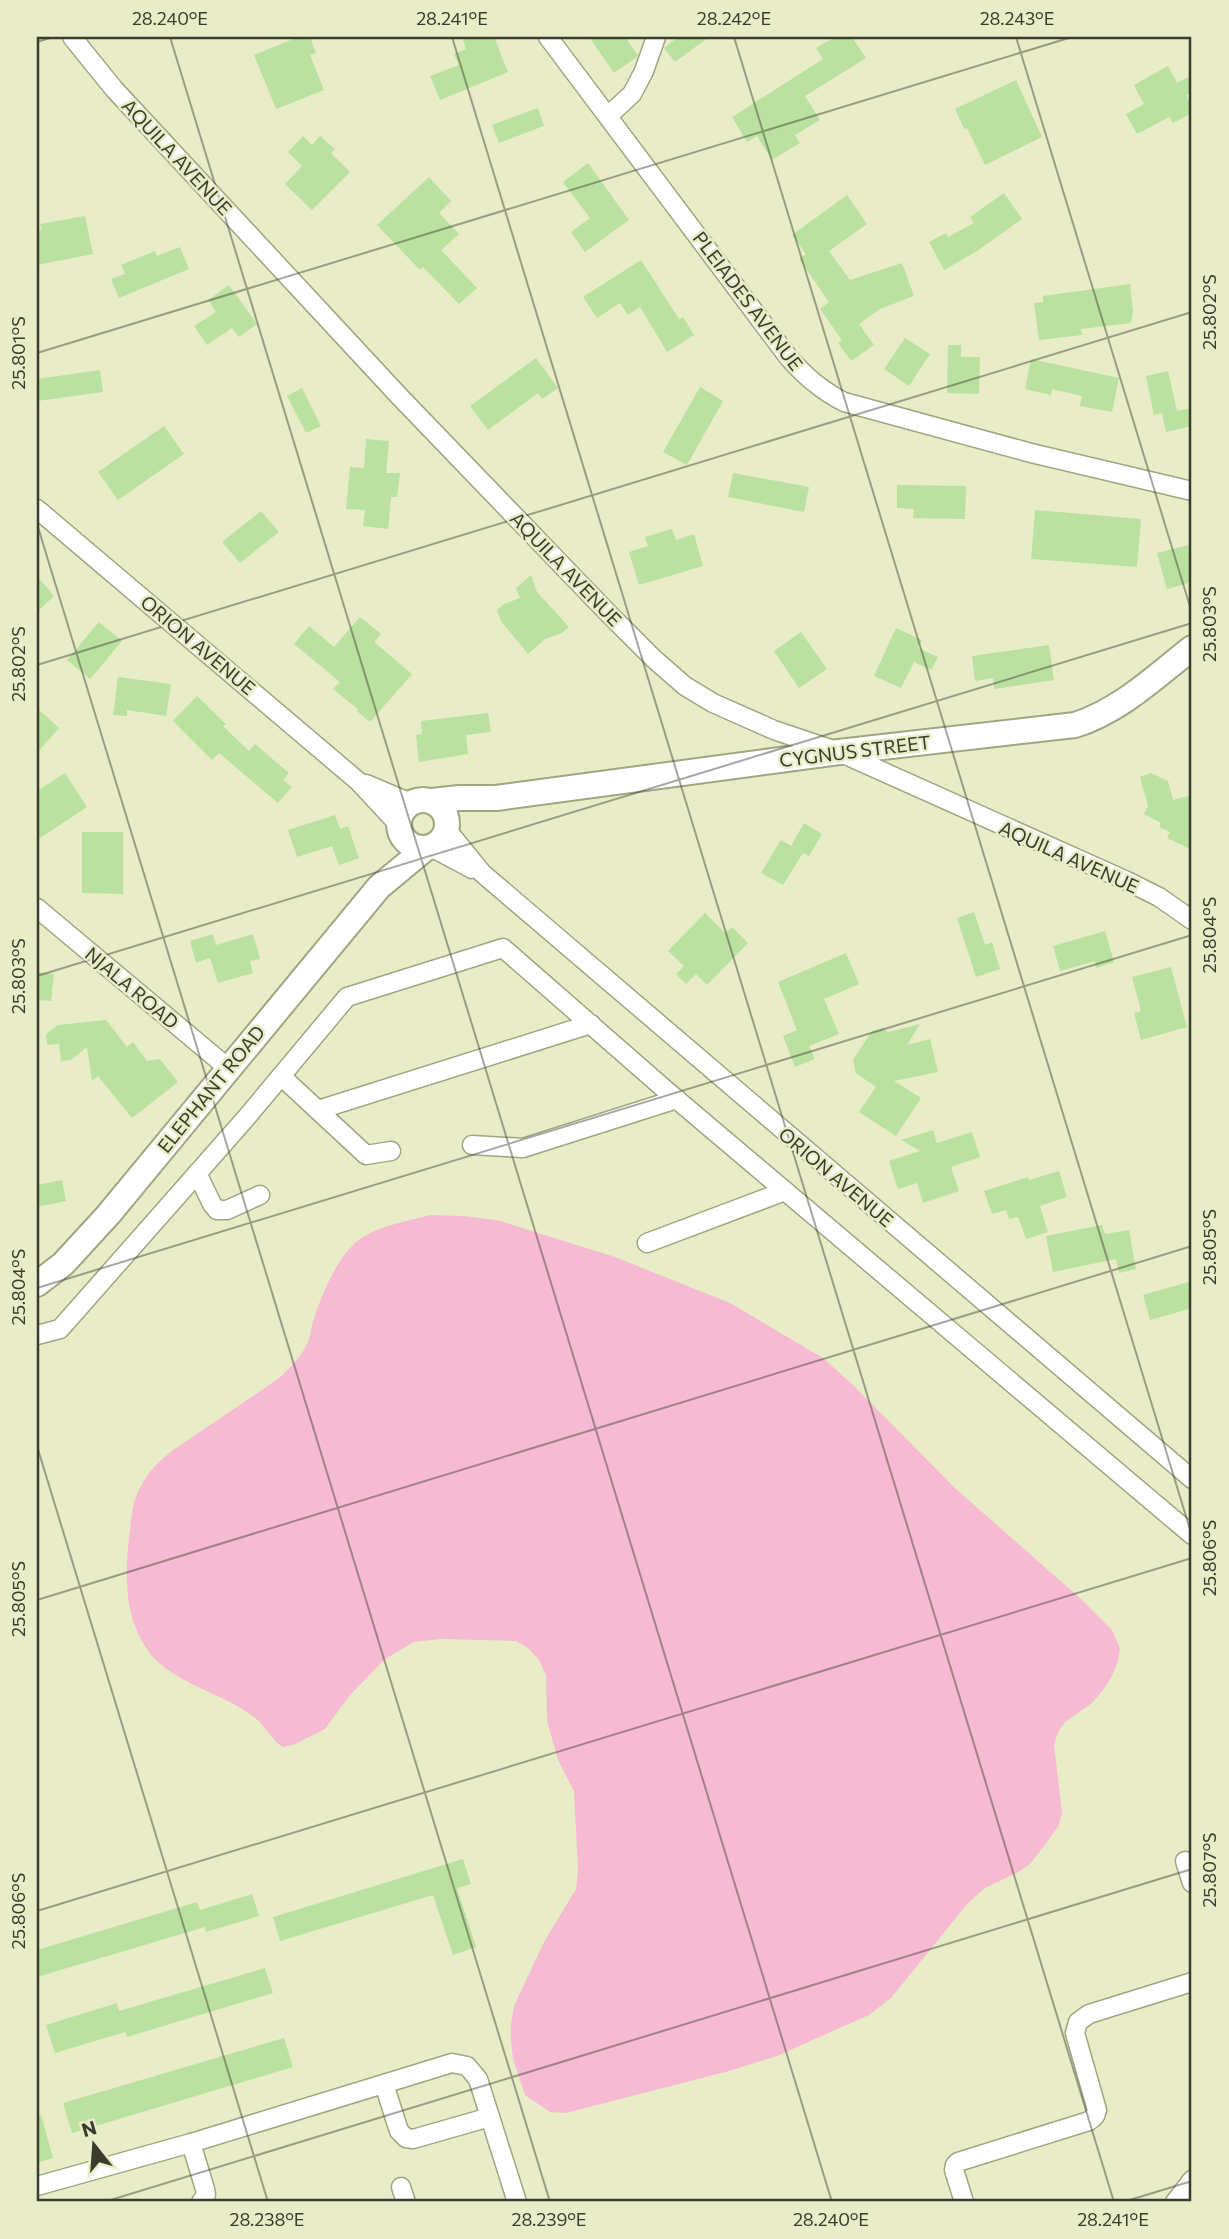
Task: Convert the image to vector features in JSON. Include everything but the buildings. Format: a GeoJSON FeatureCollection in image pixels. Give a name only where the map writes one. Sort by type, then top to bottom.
{"type":"FeatureCollection","features":[{"type":"Feature","properties":{"kind":"street","name":"AQUILA AVENUE"},"geometry":{"type":"LineString","coordinates":[[72,37],[114,89],[400,397],[654,659],[685,686],[713,703],[774,730],[839,752],[1127,881],[1159,897],[1192,920]]}},
{"type":"Feature","properties":{"kind":"street","name":"PLEIADES AVENUE"},"geometry":{"type":"LineString","coordinates":[[548,37],[789,358],[808,379],[825,392],[844,402],[1031,453],[1192,491]]}},
{"type":"Feature","properties":{"kind":"street"},"geometry":{"type":"LineString","coordinates":[[608,116],[632,94],[644,71],[656,37]]}},
{"type":"Feature","properties":{"kind":"street","name":"ORION AVENUE"},"geometry":{"type":"LineString","coordinates":[[37,509],[359,782],[400,829]]}},
{"type":"Feature","properties":{"kind":"street","name":"CYGNUS STREET"},"geometry":{"type":"LineString","coordinates":[[421,802],[496,798],[839,752],[1075,725],[1094,719],[1117,705],[1192,648]]}},
{"type":"Feature","properties":{"kind":"street","name":"ORION AVENUE"},"geometry":{"type":"LineString","coordinates":[[359,782],[421,802]]}},
{"type":"Feature","properties":{"kind":"street","name":"CYGNUS STREET"},"geometry":{"type":"LineString","coordinates":[[438,837],[470,806],[496,798]]}},
{"type":"Feature","properties":{"kind":"street"},"geometry":{"type":"LineString","coordinates":[[421,802],[443,809],[438,837],[411,845],[400,829],[402,813],[421,802]]}},
{"type":"Feature","properties":{"kind":"street","name":"ELEPHANT ROAD"},"geometry":{"type":"LineString","coordinates":[[379,887],[396,852],[400,829]]}},
{"type":"Feature","properties":{"kind":"street","name":"ORION AVENUE"},"geometry":{"type":"LineString","coordinates":[[438,837],[1192,1479]]}},
{"type":"Feature","properties":{"kind":"street","name":"ELEPHANT ROAD"},"geometry":{"type":"LineString","coordinates":[[37,1284],[63,1264],[81,1245],[379,887],[438,837]]}},
{"type":"Feature","properties":{"kind":"street","name":"NJALA ROAD"},"geometry":{"type":"LineString","coordinates":[[37,908],[228,1068]]}},
{"type":"Feature","properties":{"kind":"street"},"geometry":{"type":"LineString","coordinates":[[37,1335],[60,1329],[347,997],[503,948],[677,1099],[1192,1535]]}},
{"type":"Feature","properties":{"kind":"street"},"geometry":{"type":"LineString","coordinates":[[318,1110],[591,1024]]}},
{"type":"Feature","properties":{"kind":"street"},"geometry":{"type":"LineString","coordinates":[[281,1076],[366,1155],[391,1151]]}},
{"type":"Feature","properties":{"kind":"street"},"geometry":{"type":"LineString","coordinates":[[472,1145],[523,1148],[677,1099]]}},
{"type":"Feature","properties":{"kind":"street"},"geometry":{"type":"LineString","coordinates":[[197,1173],[217,1210],[227,1210],[260,1195]]}},
{"type":"Feature","properties":{"kind":"street"},"geometry":{"type":"LineString","coordinates":[[647,1243],[785,1191]]}},
{"type":"Feature","properties":{"kind":"street"},"geometry":{"type":"LineString","coordinates":[[1185,1861],[1192,1883]]}},
{"type":"Feature","properties":{"kind":"street"},"geometry":{"type":"LineString","coordinates":[[964,2202],[954,2170],[958,2162],[1089,2121],[1095,2116],[1097,2110],[1074,2033],[1077,2022],[1089,2014],[1192,1982]]}},
{"type":"Feature","properties":{"kind":"street"},"geometry":{"type":"LineString","coordinates":[[37,2186],[191,2144],[459,2063],[467,2066],[478,2079],[517,2202]]}},
{"type":"Feature","properties":{"kind":"street"},"geometry":{"type":"LineString","coordinates":[[384,2084],[399,2131],[406,2138],[413,2139],[490,2117]]}},
{"type":"Feature","properties":{"kind":"street"},"geometry":{"type":"LineString","coordinates":[[191,2144],[205,2189],[206,2195],[201,2202]]}},
{"type":"Feature","properties":{"kind":"street"},"geometry":{"type":"LineString","coordinates":[[1175,2202],[1192,2180]]}},
{"type":"Feature","properties":{"kind":"shaded area"},"geometry":{"type":"Polygon","coordinates":[[[430,1215],[497,1220],[615,1257],[730,1303],[823,1358],[956,1489],[1081,1599],[1112,1630],[1120,1648],[1112,1676],[1092,1703],[1065,1722],[1054,1745],[1062,1812],[1059,1825],[1030,1864],[985,1888],[968,1903],[891,1998],[869,2015],[777,2056],[729,2071],[566,2113],[550,2112],[525,2095],[513,2059],[511,2041],[514,2006],[544,1942],[576,1889],[578,1869],[574,1791],[558,1760],[547,1721],[546,1675],[539,1660],[528,1648],[516,1641],[440,1639],[414,1642],[385,1659],[350,1695],[325,1729],[293,1745],[283,1747],[258,1720],[242,1709],[170,1672],[149,1652],[141,1639],[128,1597],[127,1568],[134,1505],[147,1475],[173,1450],[278,1379],[294,1364],[307,1344],[315,1314],[331,1276],[354,1244],[379,1229],[430,1215]]]}}]}
